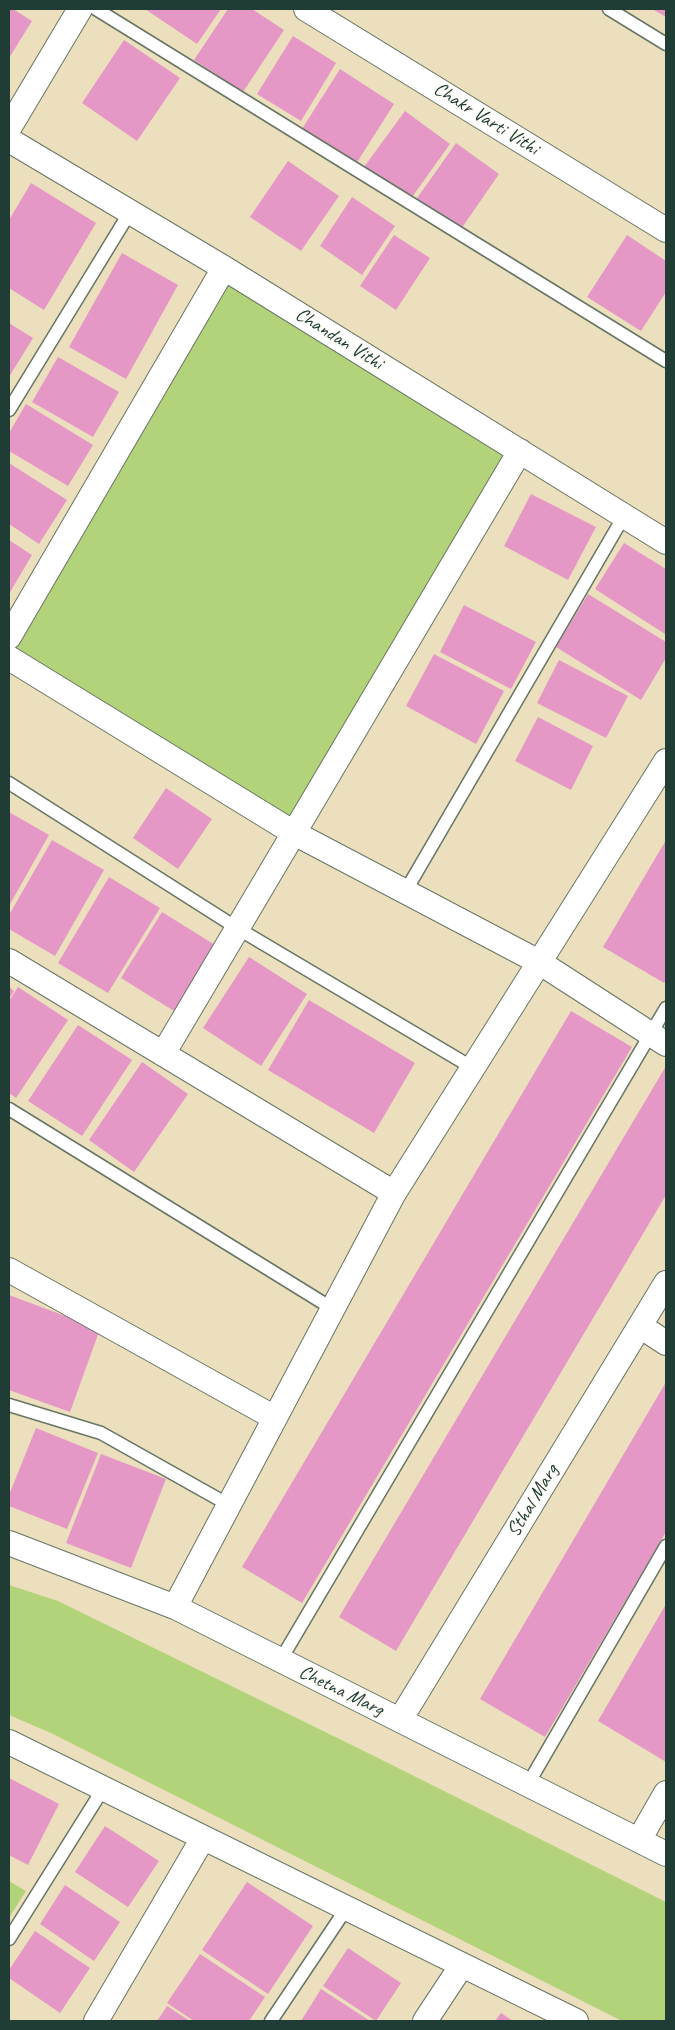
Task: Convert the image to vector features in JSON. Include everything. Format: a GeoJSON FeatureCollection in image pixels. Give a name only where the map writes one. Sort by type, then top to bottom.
{"type":"FeatureCollection","features":[{"type":"Feature","properties":{"kind":"street"},"geometry":{"type":"LineString","coordinates":[[9,128],[80,9]]}},
{"type":"Feature","properties":{"kind":"street","name":"Chakr Varti Vithi"},"geometry":{"type":"LineString","coordinates":[[306,9],[666,230]]}},
{"type":"Feature","properties":{"kind":"street","name":"Chandan Vithi"},"geometry":{"type":"LineString","coordinates":[[9,140],[224,268],[666,542]]}},
{"type":"Feature","properties":{"kind":"street"},"geometry":{"type":"LineString","coordinates":[[9,637],[224,268]]}},
{"type":"Feature","properties":{"kind":"street"},"geometry":{"type":"LineString","coordinates":[[163,1054],[520,451]]}},
{"type":"Feature","properties":{"kind":"street"},"geometry":{"type":"LineString","coordinates":[[9,658],[294,833],[540,962],[659,1039]]}},
{"type":"Feature","properties":{"kind":"street"},"geometry":{"type":"LineString","coordinates":[[175,1607],[394,1193],[666,761]]}},
{"type":"Feature","properties":{"kind":"street"},"geometry":{"type":"LineString","coordinates":[[9,961],[394,1193]]}},
{"type":"Feature","properties":{"kind":"street"},"geometry":{"type":"LineString","coordinates":[[9,1271],[275,1418]]}},
{"type":"Feature","properties":{"kind":"street","name":"Sthal Marg"},"geometry":{"type":"LineString","coordinates":[[400,1720],[666,1283]]}},
{"type":"Feature","properties":{"kind":"street"},"geometry":{"type":"LineString","coordinates":[[640,1326],[666,1343]]}},
{"type":"Feature","properties":{"kind":"street","name":"Chetna Marg"},"geometry":{"type":"LineString","coordinates":[[9,1543],[175,1607],[666,1854]]}},
{"type":"Feature","properties":{"kind":"street"},"geometry":{"type":"LineString","coordinates":[[9,1742],[576,2021]]}},
{"type":"Feature","properties":{"kind":"street"},"geometry":{"type":"LineString","coordinates":[[638,1840],[666,1793]]}},
{"type":"Feature","properties":{"kind":"street"},"geometry":{"type":"LineString","coordinates":[[96,2021],[202,1838]]}},
{"type":"Feature","properties":{"kind":"street"},"geometry":{"type":"LineString","coordinates":[[425,2021],[462,1965]]}},
{"type":"Feature","properties":{"kind":"lane"},"geometry":{"type":"LineString","coordinates":[[96,9],[666,361]]}},
{"type":"Feature","properties":{"kind":"lane"},"geometry":{"type":"LineString","coordinates":[[609,9],[666,44]]}},
{"type":"Feature","properties":{"kind":"lane"},"geometry":{"type":"LineString","coordinates":[[9,410],[130,212]]}},
{"type":"Feature","properties":{"kind":"lane"},"geometry":{"type":"LineString","coordinates":[[405,892],[624,516]]}},
{"type":"Feature","properties":{"kind":"lane"},"geometry":{"type":"LineString","coordinates":[[9,783],[237,928],[473,1068]]}},
{"type":"Feature","properties":{"kind":"lane"},"geometry":{"type":"LineString","coordinates":[[280,1661],[659,1039],[666,1008]]}},
{"type":"Feature","properties":{"kind":"lane"},"geometry":{"type":"LineString","coordinates":[[9,1109],[333,1309]]}},
{"type":"Feature","properties":{"kind":"lane"},"geometry":{"type":"LineString","coordinates":[[9,1405],[101,1433],[228,1505]]}},
{"type":"Feature","properties":{"kind":"lane"},"geometry":{"type":"LineString","coordinates":[[528,1784],[666,1546]]}},
{"type":"Feature","properties":{"kind":"lane"},"geometry":{"type":"LineString","coordinates":[[9,1939],[103,1789]]}},
{"type":"Feature","properties":{"kind":"lane"},"geometry":{"type":"LineString","coordinates":[[271,2021],[346,1909]]}},
{"type":"Feature","properties":{"kind":"green space"},"geometry":{"type":"Polygon","coordinates":[[[224,268],[520,451],[294,833],[9,658],[9,637],[224,268]]]}},
{"type":"Feature","properties":{"kind":"green space"},"geometry":{"type":"Polygon","coordinates":[[[9,1585],[58,1601],[666,1902],[666,2021],[622,2021],[51,1733],[9,1715],[9,1585]]]}},
{"type":"Feature","properties":{"kind":"green space"},"geometry":{"type":"Polygon","coordinates":[[[9,1881],[26,1891],[9,1918],[9,1881]]]}},
{"type":"Feature","properties":{"kind":"building"},"geometry":{"type":"Polygon","coordinates":[[[9,9],[13,9],[32,21],[9,58],[9,9]]]}},
{"type":"Feature","properties":{"kind":"building"},"geometry":{"type":"Polygon","coordinates":[[[145,9],[221,9],[197,44],[145,9]]]}},
{"type":"Feature","properties":{"kind":"building"},"geometry":{"type":"Polygon","coordinates":[[[228,9],[252,9],[284,30],[243,92],[194,60],[228,9]]]}},
{"type":"Feature","properties":{"kind":"building"},"geometry":{"type":"Polygon","coordinates":[[[652,9],[666,9],[666,17],[652,9]]]}},
{"type":"Feature","properties":{"kind":"building"},"geometry":{"type":"Polygon","coordinates":[[[293,36],[336,63],[301,121],[257,94],[293,36]]]}},
{"type":"Feature","properties":{"kind":"building"},"geometry":{"type":"Polygon","coordinates":[[[124,40],[180,78],[137,141],[82,103],[124,40]]]}},
{"type":"Feature","properties":{"kind":"building"},"geometry":{"type":"Polygon","coordinates":[[[340,69],[394,104],[356,164],[302,129],[340,69]]]}},
{"type":"Feature","properties":{"kind":"building"},"geometry":{"type":"Polygon","coordinates":[[[405,111],[450,144],[410,200],[364,167],[405,111]]]}},
{"type":"Feature","properties":{"kind":"building"},"geometry":{"type":"Polygon","coordinates":[[[456,143],[499,174],[459,232],[415,201],[456,143]]]}},
{"type":"Feature","properties":{"kind":"building"},"geometry":{"type":"Polygon","coordinates":[[[288,161],[339,196],[301,251],[250,217],[288,161]]]}},
{"type":"Feature","properties":{"kind":"building"},"geometry":{"type":"Polygon","coordinates":[[[31,183],[96,223],[44,310],[9,288],[9,220],[31,183]]]}},
{"type":"Feature","properties":{"kind":"building"},"geometry":{"type":"Polygon","coordinates":[[[352,197],[395,226],[362,275],[320,246],[352,197]]]}},
{"type":"Feature","properties":{"kind":"building"},"geometry":{"type":"Polygon","coordinates":[[[394,235],[430,258],[396,310],[360,286],[394,235]]]}},
{"type":"Feature","properties":{"kind":"building"},"geometry":{"type":"Polygon","coordinates":[[[627,235],[666,261],[666,292],[641,331],[587,297],[627,235]]]}},
{"type":"Feature","properties":{"kind":"building"},"geometry":{"type":"Polygon","coordinates":[[[122,253],[178,285],[126,379],[69,347],[122,253]]]}},
{"type":"Feature","properties":{"kind":"building"},"geometry":{"type":"Polygon","coordinates":[[[9,323],[33,338],[9,377],[9,323]]]}},
{"type":"Feature","properties":{"kind":"building"},"geometry":{"type":"Polygon","coordinates":[[[58,357],[119,392],[93,437],[32,402],[58,357]]]}},
{"type":"Feature","properties":{"kind":"building"},"geometry":{"type":"Polygon","coordinates":[[[26,404],[93,445],[68,486],[9,451],[9,433],[26,404]]]}},
{"type":"Feature","properties":{"kind":"building"},"geometry":{"type":"Polygon","coordinates":[[[9,463],[67,500],[39,544],[9,524],[9,463]]]}},
{"type":"Feature","properties":{"kind":"building"},"geometry":{"type":"Polygon","coordinates":[[[531,494],[596,527],[568,580],[504,546],[531,494]]]}},
{"type":"Feature","properties":{"kind":"building"},"geometry":{"type":"Polygon","coordinates":[[[9,540],[32,555],[9,594],[9,540]]]}},
{"type":"Feature","properties":{"kind":"building"},"geometry":{"type":"Polygon","coordinates":[[[624,543],[666,569],[665,634],[595,589],[624,543]]]}},
{"type":"Feature","properties":{"kind":"building"},"geometry":{"type":"Polygon","coordinates":[[[588,594],[666,642],[666,658],[641,700],[556,647],[588,594]]]}},
{"type":"Feature","properties":{"kind":"building"},"geometry":{"type":"Polygon","coordinates":[[[464,605],[536,642],[511,689],[440,652],[464,605]]]}},
{"type":"Feature","properties":{"kind":"building"},"geometry":{"type":"Polygon","coordinates":[[[434,654],[504,691],[476,744],[406,706],[434,654]]]}},
{"type":"Feature","properties":{"kind":"building"},"geometry":{"type":"Polygon","coordinates":[[[559,660],[628,696],[606,738],[537,703],[559,660]]]}},
{"type":"Feature","properties":{"kind":"building"},"geometry":{"type":"Polygon","coordinates":[[[538,717],[593,746],[571,790],[515,761],[538,717]]]}},
{"type":"Feature","properties":{"kind":"building"},"geometry":{"type":"Polygon","coordinates":[[[166,788],[212,819],[178,869],[133,838],[166,788]]]}},
{"type":"Feature","properties":{"kind":"building"},"geometry":{"type":"Polygon","coordinates":[[[9,812],[49,835],[9,906],[9,812]]]}},
{"type":"Feature","properties":{"kind":"building"},"geometry":{"type":"Polygon","coordinates":[[[52,840],[104,870],[55,956],[9,929],[9,915],[52,840]]]}},
{"type":"Feature","properties":{"kind":"building"},"geometry":{"type":"Polygon","coordinates":[[[666,840],[666,980],[664,983],[603,947],[666,840]]]}},
{"type":"Feature","properties":{"kind":"building"},"geometry":{"type":"Polygon","coordinates":[[[109,877],[160,908],[108,993],[58,963],[109,877]]]}},
{"type":"Feature","properties":{"kind":"building"},"geometry":{"type":"Polygon","coordinates":[[[162,912],[215,945],[174,1011],[121,978],[162,912]]]}},
{"type":"Feature","properties":{"kind":"building"},"geometry":{"type":"Polygon","coordinates":[[[249,957],[307,994],[261,1066],[203,1028],[249,957]]]}},
{"type":"Feature","properties":{"kind":"building"},"geometry":{"type":"Polygon","coordinates":[[[9,987],[14,991],[9,999],[9,987]]]}},
{"type":"Feature","properties":{"kind":"building"},"geometry":{"type":"Polygon","coordinates":[[[18,987],[68,1020],[16,1098],[9,1093],[9,1001],[18,987]]]}},
{"type":"Feature","properties":{"kind":"building"},"geometry":{"type":"Polygon","coordinates":[[[309,1000],[415,1063],[374,1133],[268,1070],[309,1000]]]}},
{"type":"Feature","properties":{"kind":"building"},"geometry":{"type":"Polygon","coordinates":[[[571,1011],[632,1047],[302,1603],[242,1567],[571,1011]]]}},
{"type":"Feature","properties":{"kind":"building"},"geometry":{"type":"Polygon","coordinates":[[[78,1025],[132,1060],[82,1136],[28,1101],[78,1025]]]}},
{"type":"Feature","properties":{"kind":"building"},"geometry":{"type":"Polygon","coordinates":[[[142,1062],[188,1094],[134,1172],[89,1140],[142,1062]]]}},
{"type":"Feature","properties":{"kind":"building"},"geometry":{"type":"Polygon","coordinates":[[[666,1066],[666,1195],[396,1651],[339,1617],[666,1066]]]}},
{"type":"Feature","properties":{"kind":"building"},"geometry":{"type":"Polygon","coordinates":[[[9,1295],[100,1329],[70,1412],[9,1390],[9,1295]]]}},
{"type":"Feature","properties":{"kind":"building"},"geometry":{"type":"Polygon","coordinates":[[[666,1382],[666,1532],[545,1737],[480,1699],[666,1382]]]}},
{"type":"Feature","properties":{"kind":"building"},"geometry":{"type":"Polygon","coordinates":[[[36,1428],[98,1453],[67,1529],[9,1506],[9,1495],[36,1428]]]}},
{"type":"Feature","properties":{"kind":"building"},"geometry":{"type":"Polygon","coordinates":[[[101,1454],[166,1479],[131,1568],[66,1543],[101,1454]]]}},
{"type":"Feature","properties":{"kind":"building"},"geometry":{"type":"Polygon","coordinates":[[[666,1604],[666,1762],[598,1721],[666,1604]]]}},
{"type":"Feature","properties":{"kind":"building"},"geometry":{"type":"Polygon","coordinates":[[[9,1778],[59,1804],[28,1865],[9,1855],[9,1778]]]}},
{"type":"Feature","properties":{"kind":"building"},"geometry":{"type":"Polygon","coordinates":[[[105,1826],[159,1861],[128,1907],[75,1872],[105,1826]]]}},
{"type":"Feature","properties":{"kind":"building"},"geometry":{"type":"Polygon","coordinates":[[[247,1882],[313,1926],[268,1994],[202,1950],[247,1882]]]}},
{"type":"Feature","properties":{"kind":"building"},"geometry":{"type":"Polygon","coordinates":[[[65,1885],[120,1922],[94,1961],[40,1924],[65,1885]]]}},
{"type":"Feature","properties":{"kind":"building"},"geometry":{"type":"Polygon","coordinates":[[[35,1931],[90,1968],[60,2013],[9,1978],[9,1970],[35,1931]]]}},
{"type":"Feature","properties":{"kind":"building"},"geometry":{"type":"Polygon","coordinates":[[[348,1948],[401,1983],[376,2021],[323,1986],[348,1948]]]}},
{"type":"Feature","properties":{"kind":"building"},"geometry":{"type":"Polygon","coordinates":[[[200,1954],[265,1997],[249,2021],[194,2021],[167,2003],[200,1954]]]}},
{"type":"Feature","properties":{"kind":"building"},"geometry":{"type":"Polygon","coordinates":[[[321,1989],[370,2021],[301,2021],[321,1989]]]}},
{"type":"Feature","properties":{"kind":"building"},"geometry":{"type":"Polygon","coordinates":[[[167,2006],[190,2021],[157,2021],[167,2006]]]}},
{"type":"Feature","properties":{"kind":"building"},"geometry":{"type":"Polygon","coordinates":[[[501,2013],[513,2021],[495,2021],[501,2013]]]}}]}
